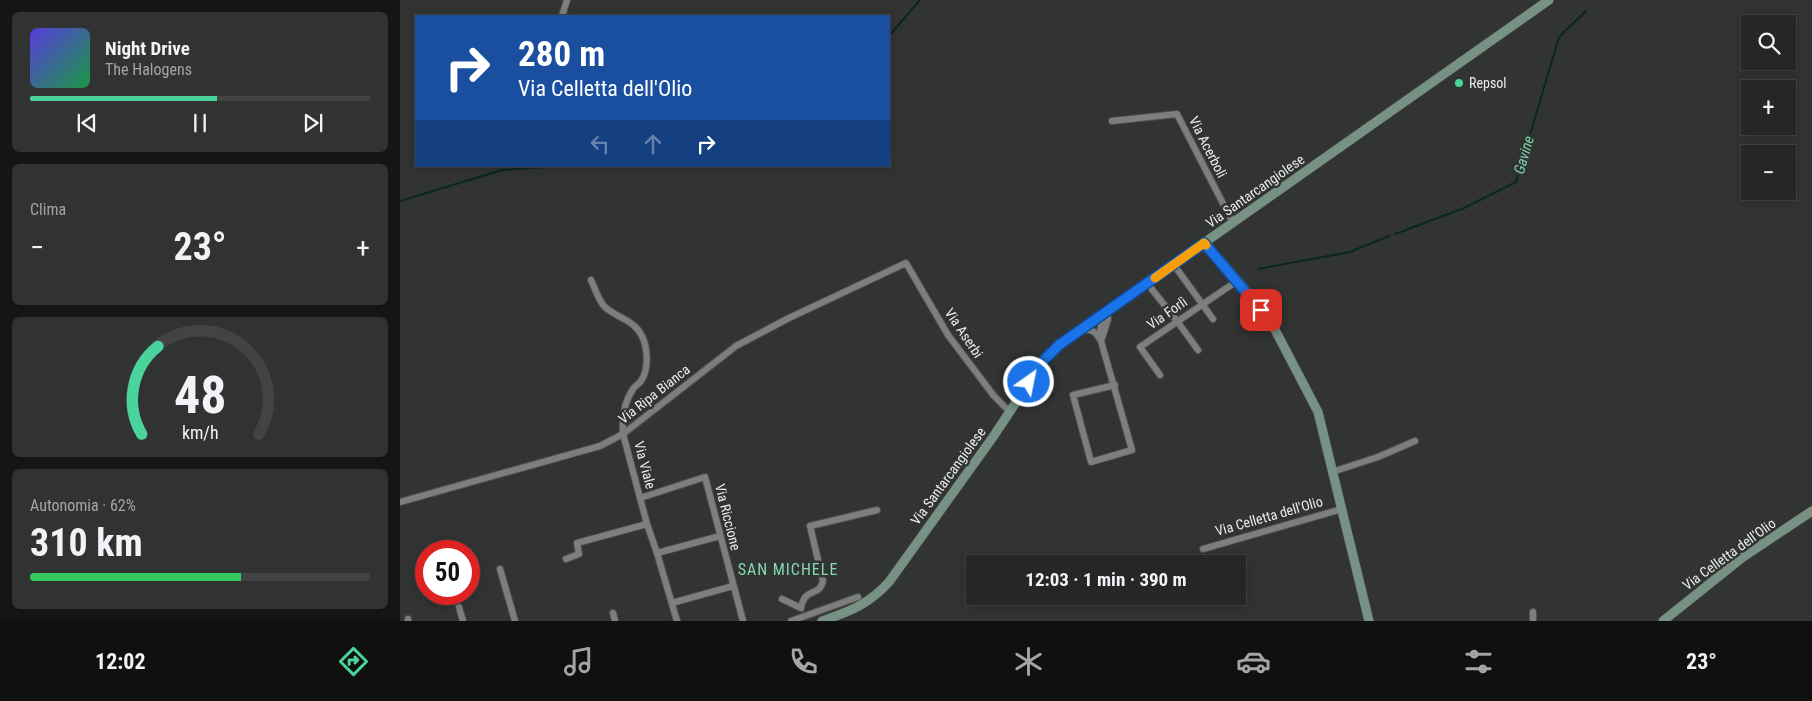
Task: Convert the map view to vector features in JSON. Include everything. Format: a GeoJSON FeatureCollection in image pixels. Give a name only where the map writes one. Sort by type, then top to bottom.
{"type":"FeatureCollection","features":[{"type":"Feature","properties":{"kind":"main road","name":"Via Santarcangiolese"},"geometry":{"type":"LineString","coordinates":[[822,621],[864,604],[877,595],[893,576],[1010,412],[1044,360],[1059,345],[1549,0]]}},
{"type":"Feature","properties":{"kind":"main road","name":"Via Celletta dell'Olio"},"geometry":{"type":"LineString","coordinates":[[1204,243],[1271,322],[1318,412],[1369,621]]}},
{"type":"Feature","properties":{"kind":"main road","name":"Via Celletta dell'Olio"},"geometry":{"type":"LineString","coordinates":[[1663,621],[1743,557],[1812,512]]}},
{"type":"Feature","properties":{"kind":"street"},"geometry":{"type":"LineString","coordinates":[[562,15],[567,0]]}},
{"type":"Feature","properties":{"kind":"street","name":"Via Acerboli"},"geometry":{"type":"LineString","coordinates":[[1112,121],[1177,114],[1233,223]]}},
{"type":"Feature","properties":{"kind":"street","name":"Via Aserbi"},"geometry":{"type":"LineString","coordinates":[[906,263],[948,336],[994,396],[1010,412]]}},
{"type":"Feature","properties":{"kind":"street","name":"Via Ripa Bianca"},"geometry":{"type":"LineString","coordinates":[[400,502],[600,446],[623,434],[736,346],[789,318],[906,263]]}},
{"type":"Feature","properties":{"kind":"street"},"geometry":{"type":"LineString","coordinates":[[1174,265],[1213,319]]}},
{"type":"Feature","properties":{"kind":"street","name":"Via Viale"},"geometry":{"type":"LineString","coordinates":[[591,280],[599,299],[605,307],[632,322],[642,336],[646,352],[646,372],[634,388],[628,401],[622,420],[623,434],[647,524],[658,553],[677,621]]}},
{"type":"Feature","properties":{"kind":"street","name":"Via Forlì"},"geometry":{"type":"LineString","coordinates":[[1160,374],[1140,347],[1202,303],[1237,281]]}},
{"type":"Feature","properties":{"kind":"street"},"geometry":{"type":"LineString","coordinates":[[1147,283],[1198,350]]}},
{"type":"Feature","properties":{"kind":"street"},"geometry":{"type":"LineString","coordinates":[[1104,314],[1100,334],[1101,341],[1115,385],[1132,450],[1090,462],[1073,395],[1115,385]]}},
{"type":"Feature","properties":{"kind":"street"},"geometry":{"type":"LineString","coordinates":[[1080,330],[1088,329],[1094,331],[1101,341]]}},
{"type":"Feature","properties":{"kind":"street"},"geometry":{"type":"LineString","coordinates":[[1332,472],[1378,457],[1416,441]]}},
{"type":"Feature","properties":{"kind":"street","name":"Via Riccione"},"geometry":{"type":"LineString","coordinates":[[640,498],[705,477],[743,621]]}},
{"type":"Feature","properties":{"kind":"street","name":"Via Celletta dell'Olio"},"geometry":{"type":"LineString","coordinates":[[1203,548],[1342,509]]}},
{"type":"Feature","properties":{"kind":"street"},"geometry":{"type":"LineString","coordinates":[[806,618],[801,608],[803,598],[818,590],[822,586],[823,581],[810,526],[877,510]]}},
{"type":"Feature","properties":{"kind":"street"},"geometry":{"type":"LineString","coordinates":[[566,559],[579,554],[576,543],[647,524]]}},
{"type":"Feature","properties":{"kind":"street"},"geometry":{"type":"LineString","coordinates":[[658,553],[720,536]]}},
{"type":"Feature","properties":{"kind":"street"},"geometry":{"type":"LineString","coordinates":[[500,569],[515,621]]}},
{"type":"Feature","properties":{"kind":"street"},"geometry":{"type":"LineString","coordinates":[[672,603],[733,586]]}},
{"type":"Feature","properties":{"kind":"street"},"geometry":{"type":"LineString","coordinates":[[791,621],[806,618],[858,597]]}},
{"type":"Feature","properties":{"kind":"street"},"geometry":{"type":"LineString","coordinates":[[782,599],[801,608]]}},
{"type":"Feature","properties":{"kind":"street"},"geometry":{"type":"LineString","coordinates":[[459,607],[463,621]]}},
{"type":"Feature","properties":{"kind":"street"},"geometry":{"type":"LineString","coordinates":[[1533,612],[1533,621]]}},
{"type":"Feature","properties":{"kind":"street"},"geometry":{"type":"LineString","coordinates":[[613,613],[615,621]]}},
{"type":"Feature","properties":{"kind":"waterway"},"geometry":{"type":"LineString","coordinates":[[890,35],[920,0]]}},
{"type":"Feature","properties":{"kind":"waterway","name":"Gavine"},"geometry":{"type":"LineString","coordinates":[[1395,234],[1464,208],[1516,182],[1559,37],[1586,11]]}},
{"type":"Feature","properties":{"kind":"waterway"},"geometry":{"type":"LineString","coordinates":[[400,201],[502,170],[546,167]]}},
{"type":"Feature","properties":{"kind":"waterway","name":"Gavine"},"geometry":{"type":"LineString","coordinates":[[1258,269],[1350,252],[1389,236]]}},
{"type":"Feature","properties":{"kind":"slow traffic"},"geometry":{"type":"LineString","coordinates":[[1155,278],[1204,243],[1206,245]]}},
{"type":"Feature","properties":{"kind":"place","name":"Repsol"},"geometry":{"type":"Point","coordinates":[1459,83]}},
{"type":"Feature","properties":{"kind":"district","name":"SAN MICHELE"},"geometry":{"type":"Point","coordinates":[788,569]}},
{"type":"Feature","properties":{"kind":"route"},"geometry":{"type":"LineString","coordinates":[[1029,382],[1044,360],[1059,345],[1204,243],[1252,297],[1261,310]]}}]}
